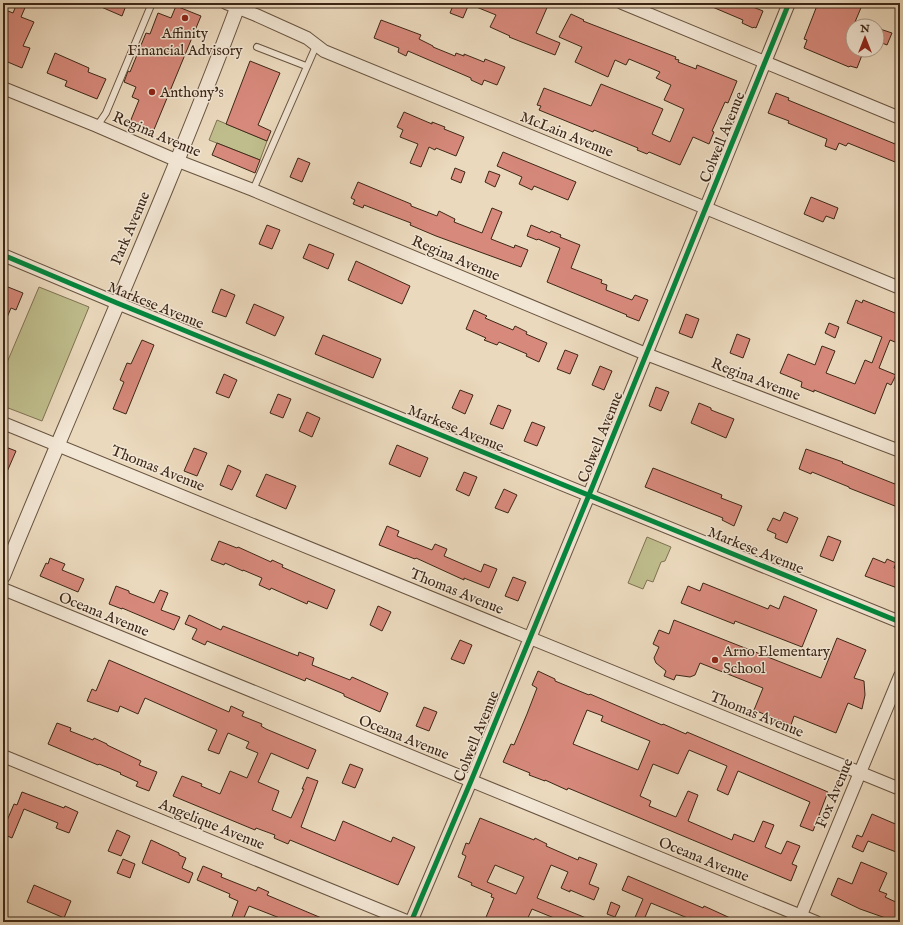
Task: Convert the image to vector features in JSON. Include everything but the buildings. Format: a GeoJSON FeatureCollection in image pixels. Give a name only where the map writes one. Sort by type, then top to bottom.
{"type":"FeatureCollection","features":[{"type":"Feature","properties":{"kind":"street"},"geometry":{"type":"LineString","coordinates":[[622,3],[900,118]]}},
{"type":"Feature","properties":{"kind":"street","name":"Colwell Avenue"},"geometry":{"type":"LineString","coordinates":[[410,922],[471,781],[589,495],[789,3]]}},
{"type":"Feature","properties":{"kind":"street","name":"McLain Avenue"},"geometry":{"type":"LineString","coordinates":[[234,5],[307,38],[324,51],[900,288]]}},
{"type":"Feature","properties":{"kind":"street","name":"Park Avenue"},"geometry":{"type":"LineString","coordinates":[[3,576],[178,161],[234,5]]}},
{"type":"Feature","properties":{"kind":"street","name":"Regina Avenue"},"geometry":{"type":"LineString","coordinates":[[3,88],[178,161],[253,190],[646,354],[900,451]]}},
{"type":"Feature","properties":{"kind":"street","name":"Markese Avenue"},"geometry":{"type":"LineString","coordinates":[[3,255],[117,303],[900,622]]}},
{"type":"Feature","properties":{"kind":"street","name":"Thomas Avenue"},"geometry":{"type":"LineString","coordinates":[[3,423],[900,789]]}},
{"type":"Feature","properties":{"kind":"street","name":"Oceana Avenue"},"geometry":{"type":"LineString","coordinates":[[3,589],[471,781],[799,919],[816,922]]}},
{"type":"Feature","properties":{"kind":"street","name":"Fox Avenue"},"geometry":{"type":"LineString","coordinates":[[799,919],[900,676]]}},
{"type":"Feature","properties":{"kind":"street","name":"Angelique Avenue"},"geometry":{"type":"LineString","coordinates":[[3,756],[410,922]]}},
{"type":"Feature","properties":{"kind":"lane"},"geometry":{"type":"LineString","coordinates":[[97,126],[106,112],[152,3]]}},
{"type":"Feature","properties":{"kind":"lane"},"geometry":{"type":"LineString","coordinates":[[257,46],[306,66]]}},
{"type":"Feature","properties":{"kind":"lane"},"geometry":{"type":"LineString","coordinates":[[253,190],[316,46]]}},
{"type":"Feature","properties":{"kind":"shaded area"},"geometry":{"type":"Polygon","coordinates":[[[217,120],[267,141],[260,160],[209,140],[217,120]]]}},
{"type":"Feature","properties":{"kind":"shaded area"},"geometry":{"type":"Polygon","coordinates":[[[39,287],[89,307],[42,421],[3,406],[3,372],[39,287]]]}},
{"type":"Feature","properties":{"kind":"shaded area"},"geometry":{"type":"Polygon","coordinates":[[[647,537],[671,547],[665,561],[661,562],[653,582],[647,580],[643,589],[628,583],[647,537]]]}},
{"type":"Feature","properties":{"kind":"cycle path"},"geometry":{"type":"LineString","coordinates":[[411,922],[589,495],[789,3]]}},
{"type":"Feature","properties":{"kind":"cycle path"},"geometry":{"type":"LineString","coordinates":[[3,255],[117,303],[900,622]]}},
{"type":"Feature","properties":{"kind":"place","name":"Affinity Financial Advisory"},"geometry":{"type":"Point","coordinates":[185,18]}},
{"type":"Feature","properties":{"kind":"place","name":"Anthony's"},"geometry":{"type":"Point","coordinates":[152,92]}},
{"type":"Feature","properties":{"kind":"place","name":"Arno Elementary School"},"geometry":{"type":"Point","coordinates":[715,660]}}]}
